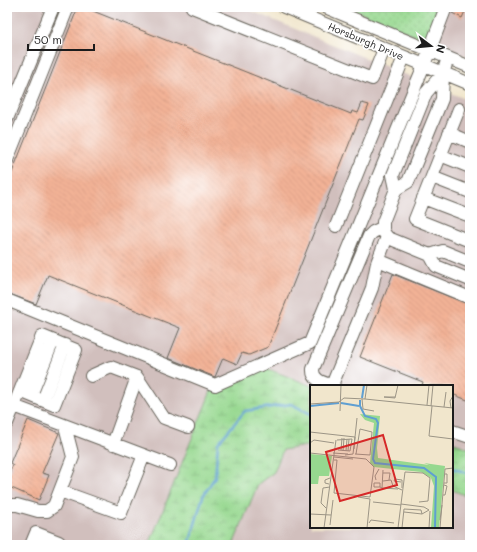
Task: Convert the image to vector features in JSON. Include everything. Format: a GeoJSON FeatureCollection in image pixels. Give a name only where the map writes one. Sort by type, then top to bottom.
{"type":"FeatureCollection","features":[{"type":"Feature","properties":{"kind":"street"},"geometry":{"type":"LineString","coordinates":[[7,119],[53,7]]}},
{"type":"Feature","properties":{"kind":"street"},"geometry":{"type":"LineString","coordinates":[[7,160],[68,7]]}},
{"type":"Feature","properties":{"kind":"street"},"geometry":{"type":"LineString","coordinates":[[192,7],[372,79],[384,49]]}},
{"type":"Feature","properties":{"kind":"street","name":"Horsburgh Drive"},"geometry":{"type":"LineString","coordinates":[[284,7],[470,84]]}},
{"type":"Feature","properties":{"kind":"street","name":"Horsburgh Drive"},"geometry":{"type":"LineString","coordinates":[[325,7],[470,67]]}},
{"type":"Feature","properties":{"kind":"street"},"geometry":{"type":"LineString","coordinates":[[7,300],[215,384],[310,343],[424,65],[446,7]]}},
{"type":"Feature","properties":{"kind":"street"},"geometry":{"type":"LineString","coordinates":[[336,226],[404,57]]}},
{"type":"Feature","properties":{"kind":"street"},"geometry":{"type":"LineString","coordinates":[[396,189],[408,182],[442,99],[443,73],[448,58]]}},
{"type":"Feature","properties":{"kind":"street"},"geometry":{"type":"LineString","coordinates":[[333,385],[373,284],[385,232],[383,222],[396,189],[393,175],[426,93],[443,73]]}},
{"type":"Feature","properties":{"kind":"street"},"geometry":{"type":"LineString","coordinates":[[458,109],[415,219],[470,241]]}},
{"type":"Feature","properties":{"kind":"street"},"geometry":{"type":"LineString","coordinates":[[449,133],[470,142]]}},
{"type":"Feature","properties":{"kind":"street"},"geometry":{"type":"LineString","coordinates":[[405,144],[421,151]]}},
{"type":"Feature","properties":{"kind":"street"},"geometry":{"type":"LineString","coordinates":[[440,155],[470,167]]}},
{"type":"Feature","properties":{"kind":"street"},"geometry":{"type":"LineString","coordinates":[[432,177],[470,192]]}},
{"type":"Feature","properties":{"kind":"street"},"geometry":{"type":"LineString","coordinates":[[423,198],[470,216]]}},
{"type":"Feature","properties":{"kind":"street"},"geometry":{"type":"LineString","coordinates":[[331,385],[317,379],[313,373],[313,369],[369,236],[373,232],[385,232],[430,255],[436,266],[470,280]]}},
{"type":"Feature","properties":{"kind":"street"},"geometry":{"type":"LineString","coordinates":[[430,255],[443,251],[470,262]]}},
{"type":"Feature","properties":{"kind":"street"},"geometry":{"type":"LineString","coordinates":[[378,260],[470,298]]}},
{"type":"Feature","properties":{"kind":"street"},"geometry":{"type":"LineString","coordinates":[[357,264],[373,284]]}},
{"type":"Feature","properties":{"kind":"street"},"geometry":{"type":"LineString","coordinates":[[7,423],[42,336],[76,350],[54,405],[20,391]]}},
{"type":"Feature","properties":{"kind":"street"},"geometry":{"type":"LineString","coordinates":[[31,395],[53,341]]}},
{"type":"Feature","properties":{"kind":"street"},"geometry":{"type":"LineString","coordinates":[[91,376],[111,367],[137,377],[164,418],[188,427]]}},
{"type":"Feature","properties":{"kind":"street"},"geometry":{"type":"LineString","coordinates":[[113,444],[137,377]]}},
{"type":"Feature","properties":{"kind":"street"},"geometry":{"type":"LineString","coordinates":[[14,406],[170,465]]}},
{"type":"Feature","properties":{"kind":"street"},"geometry":{"type":"LineString","coordinates":[[7,505],[17,505],[38,511],[47,511],[54,506],[73,457],[66,426]]}},
{"type":"Feature","properties":{"kind":"street"},"geometry":{"type":"LineString","coordinates":[[453,431],[470,437]]}},
{"type":"Feature","properties":{"kind":"street"},"geometry":{"type":"LineString","coordinates":[[60,491],[121,513],[144,455]]}},
{"type":"Feature","properties":{"kind":"street"},"geometry":{"type":"LineString","coordinates":[[31,545],[36,533],[59,542],[58,545]]}},
{"type":"Feature","properties":{"kind":"shaded area"},"geometry":{"type":"Polygon","coordinates":[[[7,7],[242,7],[470,101],[470,449],[453,442],[453,385],[310,385],[263,367],[211,391],[149,545],[7,545],[7,7]]]}},
{"type":"Feature","properties":{"kind":"shaded area"},"geometry":{"type":"Polygon","coordinates":[[[438,7],[470,7],[470,58],[425,40],[438,7]]]}},
{"type":"Feature","properties":{"kind":"shaded area"},"geometry":{"type":"Polygon","coordinates":[[[310,445],[310,528],[453,528],[453,490],[470,497],[470,545],[233,545],[258,484],[274,472],[283,450],[310,445]]]}},
{"type":"Feature","properties":{"kind":"green space"},"geometry":{"type":"Polygon","coordinates":[[[346,7],[438,7],[425,40],[346,7]]]}},
{"type":"Feature","properties":{"kind":"green space"},"geometry":{"type":"Polygon","coordinates":[[[263,367],[310,385],[310,445],[283,450],[274,472],[258,484],[233,545],[149,545],[211,391],[263,367]]]}},
{"type":"Feature","properties":{"kind":"green space"},"geometry":{"type":"Polygon","coordinates":[[[453,442],[470,449],[470,497],[453,490],[453,442]]]}},
{"type":"Feature","properties":{"kind":"building"},"geometry":{"type":"Polygon","coordinates":[[[78,7],[83,7],[351,114],[352,111],[358,113],[362,103],[369,105],[363,120],[359,119],[268,347],[249,355],[242,353],[237,364],[223,358],[215,377],[168,358],[180,328],[48,275],[36,304],[7,293],[7,185],[78,7]]]}},
{"type":"Feature","properties":{"kind":"building"},"geometry":{"type":"Polygon","coordinates":[[[455,7],[467,7],[462,18],[452,13],[455,7]]]}},
{"type":"Feature","properties":{"kind":"building"},"geometry":{"type":"Polygon","coordinates":[[[393,274],[470,305],[470,401],[453,394],[453,385],[422,385],[423,382],[360,357],[393,274]]]}},
{"type":"Feature","properties":{"kind":"building"},"geometry":{"type":"Polygon","coordinates":[[[28,420],[59,433],[42,473],[49,475],[39,500],[7,486],[11,477],[8,476],[13,465],[10,463],[28,420]]]}},
{"type":"Feature","properties":{"kind":"waterway"},"geometry":{"type":"LineString","coordinates":[[189,545],[203,496],[215,477],[218,443],[245,411],[291,404],[310,414]]}},
{"type":"Feature","properties":{"kind":"waterway"},"geometry":{"type":"LineString","coordinates":[[453,468],[470,474]]}}]}
